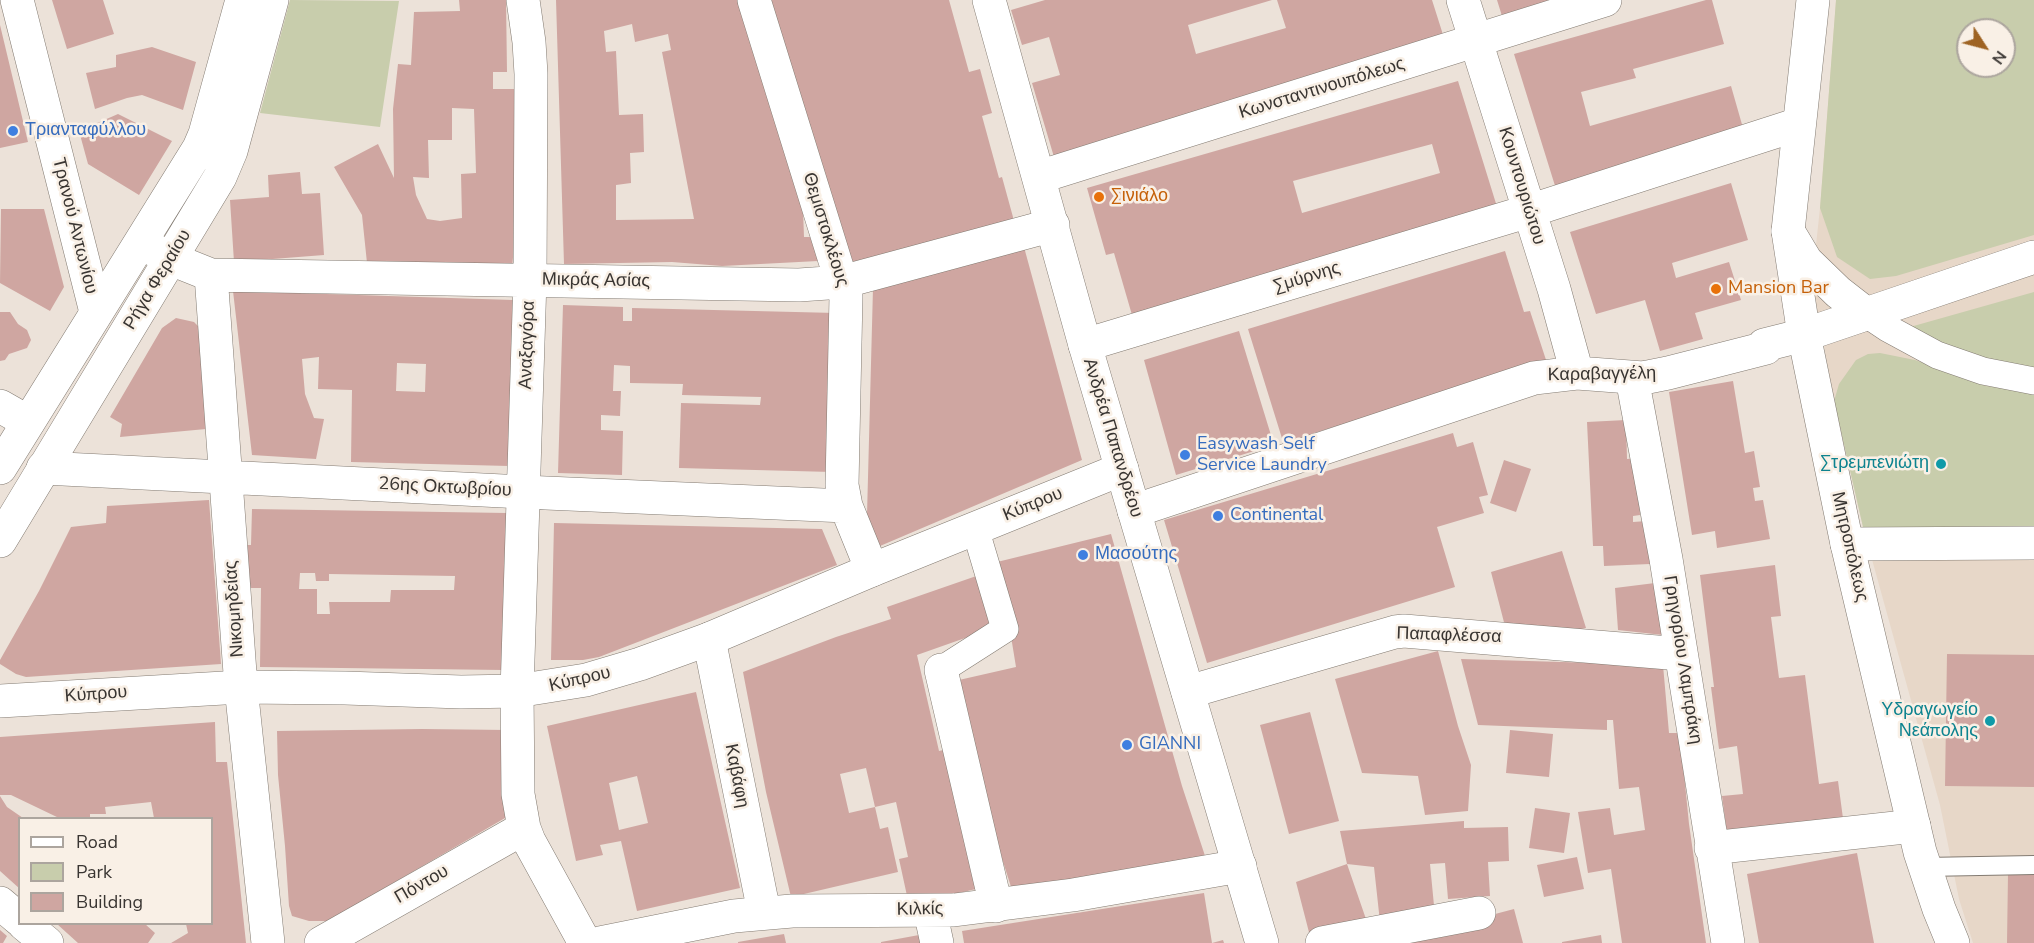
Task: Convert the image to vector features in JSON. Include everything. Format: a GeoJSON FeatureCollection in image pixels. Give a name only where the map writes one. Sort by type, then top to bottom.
{"type":"FeatureCollection","features":[{"type":"Feature","properties":{"kind":"street","name":"Τρανού Αντωνίου"},"geometry":{"type":"LineString","coordinates":[[17,0],[96,312]]}},
{"type":"Feature","properties":{"kind":"street","name":"Ρήγα Φεραίου"},"geometry":{"type":"LineString","coordinates":[[0,468],[202,143],[242,0]]}},
{"type":"Feature","properties":{"kind":"street","name":"Ρήγα Φεραίου"},"geometry":{"type":"LineString","coordinates":[[0,542],[210,195],[227,162],[272,0]]}},
{"type":"Feature","properties":{"kind":"street","name":"Αναξαγόρα"},"geometry":{"type":"LineString","coordinates":[[523,0],[531,74],[530,279],[517,691],[517,775],[524,828],[585,943]]}},
{"type":"Feature","properties":{"kind":"street","name":"Θεμιστοκλέους"},"geometry":{"type":"LineString","coordinates":[[754,0],[842,282],[846,304],[842,485],[846,506],[872,570]]}},
{"type":"Feature","properties":{"kind":"street","name":"Κουντουριώτου"},"geometry":{"type":"LineString","coordinates":[[1463,0],[1577,373]]}},
{"type":"Feature","properties":{"kind":"street","name":"Κωνσταντινουπόλεως"},"geometry":{"type":"LineString","coordinates":[[1039,177],[1605,0]]}},
{"type":"Feature","properties":{"kind":"street","name":"Μητροπόλεως"},"geometry":{"type":"LineString","coordinates":[[1813,0],[1788,231],[1804,335],[1847,544],[1914,826],[1925,867],[1953,943]]}},
{"type":"Feature","properties":{"kind":"street","name":"Ανδρέα Παπανδρέου"},"geometry":{"type":"LineString","coordinates":[[996,2],[1039,177],[1085,345],[1262,943]]}},
{"type":"Feature","properties":{"kind":"street","name":"Σμύρνης"},"geometry":{"type":"LineString","coordinates":[[1085,345],[1529,211],[1799,124]]}},
{"type":"Feature","properties":{"kind":"street","name":"Μικράς Ασίας"},"geometry":{"type":"LineString","coordinates":[[140,242],[171,259],[211,275],[799,285],[842,282],[1053,225]]}},
{"type":"Feature","properties":{"kind":"street"},"geometry":{"type":"LineString","coordinates":[[1788,231],[1806,261],[1838,292],[1895,333],[1938,355],[1983,371],[2034,381]]}},
{"type":"Feature","properties":{"kind":"street","name":"Καραβαγγέλη"},"geometry":{"type":"LineString","coordinates":[[1134,511],[1534,378],[1577,373],[1632,378],[1668,373],[1766,348],[1764,345],[1804,335],[2034,257]]}},
{"type":"Feature","properties":{"kind":"street","name":"Νικομηδείας"},"geometry":{"type":"LineString","coordinates":[[211,275],[241,687],[268,943]]}},
{"type":"Feature","properties":{"kind":"street","name":"Γρηγορίου Λαμπράκη"},"geometry":{"type":"LineString","coordinates":[[1632,378],[1681,654],[1728,943]]}},
{"type":"Feature","properties":{"kind":"street"},"geometry":{"type":"LineString","coordinates":[[0,406],[28,422]]}},
{"type":"Feature","properties":{"kind":"street","name":"26ης Οκτωβρίου"},"geometry":{"type":"LineString","coordinates":[[43,468],[846,506]]}},
{"type":"Feature","properties":{"kind":"street","name":"Κύπρου"},"geometry":{"type":"LineString","coordinates":[[0,701],[241,687],[334,687],[461,692],[517,691],[570,684],[603,676],[709,639],[1122,469]]}},
{"type":"Feature","properties":{"kind":"street"},"geometry":{"type":"LineString","coordinates":[[975,528],[1005,629],[941,670],[996,906]]}},
{"type":"Feature","properties":{"kind":"street"},"geometry":{"type":"LineString","coordinates":[[1847,544],[2034,543]]}},
{"type":"Feature","properties":{"kind":"street","name":"Παπαφλέσσα"},"geometry":{"type":"LineString","coordinates":[[1188,692],[1404,631],[1681,654]]}},
{"type":"Feature","properties":{"kind":"street","name":"Καβάφη"},"geometry":{"type":"LineString","coordinates":[[709,639],[764,912]]}},
{"type":"Feature","properties":{"kind":"street"},"geometry":{"type":"LineString","coordinates":[[1711,848],[1914,826]]}},
{"type":"Feature","properties":{"kind":"street","name":"Πόντου"},"geometry":{"type":"LineString","coordinates":[[321,943],[524,828]]}},
{"type":"Feature","properties":{"kind":"street","name":"Κιλκίς"},"geometry":{"type":"LineString","coordinates":[[600,943],[764,912],[930,911],[996,906],[1240,866]]}},
{"type":"Feature","properties":{"kind":"street"},"geometry":{"type":"LineString","coordinates":[[0,903],[18,921]]}},
{"type":"Feature","properties":{"kind":"street"},"geometry":{"type":"LineString","coordinates":[[930,911],[937,943]]}},
{"type":"Feature","properties":{"kind":"street"},"geometry":{"type":"LineString","coordinates":[[1322,943],[1479,913]]}},
{"type":"Feature","properties":{"kind":"lane"},"geometry":{"type":"LineString","coordinates":[[1925,867],[2034,865]]}},
{"type":"Feature","properties":{"kind":"shaded area","name":"Στρεμπενιώτη"},"geometry":{"type":"Polygon","coordinates":[[[1836,0],[2034,0],[2034,943],[1973,943],[1959,899],[1940,805],[1863,527],[1834,401],[1812,282],[1836,0]]]}},
{"type":"Feature","properties":{"kind":"green space"},"geometry":{"type":"Polygon","coordinates":[[[290,0],[399,1],[380,127],[260,113],[290,0]]]}},
{"type":"Feature","properties":{"kind":"green space"},"geometry":{"type":"Polygon","coordinates":[[[1836,0],[2034,0],[2034,235],[1896,276],[1870,279],[1837,257],[1820,208],[1836,0]]]}},
{"type":"Feature","properties":{"kind":"green space"},"geometry":{"type":"Polygon","coordinates":[[[2034,292],[2034,368],[2014,366],[1967,353],[1907,329],[1910,327],[2034,292]]]}},
{"type":"Feature","properties":{"kind":"green space"},"geometry":{"type":"Polygon","coordinates":[[[1880,353],[1915,360],[1986,386],[2034,392],[2034,530],[1863,527],[1834,401],[1839,384],[1856,360],[1868,354],[1880,353]]]}},
{"type":"Feature","properties":{"kind":"building"},"geometry":{"type":"Polygon","coordinates":[[[52,0],[103,0],[114,34],[67,49],[52,0]]]}},
{"type":"Feature","properties":{"kind":"building"},"geometry":{"type":"Polygon","coordinates":[[[459,0],[506,0],[507,72],[493,72],[493,89],[515,89],[517,216],[512,268],[367,263],[362,215],[334,167],[378,144],[394,178],[393,109],[398,64],[411,65],[414,12],[460,11],[459,0]],[[452,108],[452,140],[428,140],[429,178],[413,177],[416,195],[427,219],[440,221],[462,218],[461,174],[476,173],[474,109],[452,108]]]}},
{"type":"Feature","properties":{"kind":"building"},"geometry":{"type":"Polygon","coordinates":[[[556,0],[744,0],[803,210],[804,237],[816,237],[818,261],[722,266],[672,262],[564,264],[556,0]],[[632,24],[604,31],[606,52],[616,51],[619,115],[643,114],[644,152],[630,153],[631,183],[616,185],[616,220],[694,219],[662,52],[671,50],[668,34],[635,42],[632,24]]]}},
{"type":"Feature","properties":{"kind":"building"},"geometry":{"type":"Polygon","coordinates":[[[763,0],[949,0],[969,72],[980,69],[992,113],[982,116],[1016,228],[845,273],[763,0]]]}},
{"type":"Feature","properties":{"kind":"building"},"geometry":{"type":"Polygon","coordinates":[[[1045,0],[1272,0],[1188,25],[1196,54],[1286,28],[1277,0],[1432,0],[1445,41],[1054,157],[1032,83],[1060,75],[1049,37],[1022,45],[1011,10],[1045,0]]]}},
{"type":"Feature","properties":{"kind":"building"},"geometry":{"type":"Polygon","coordinates":[[[1497,0],[1547,0],[1548,4],[1502,16],[1497,0]]]}},
{"type":"Feature","properties":{"kind":"building"},"geometry":{"type":"Polygon","coordinates":[[[1712,0],[1724,44],[1633,69],[1636,78],[1581,92],[1590,126],[1731,86],[1745,135],[1556,189],[1514,54],[1712,0]]]}},
{"type":"Feature","properties":{"kind":"building"},"geometry":{"type":"Polygon","coordinates":[[[0,25],[28,142],[0,148],[0,25]]]}},
{"type":"Feature","properties":{"kind":"building"},"geometry":{"type":"Polygon","coordinates":[[[152,47],[196,62],[183,110],[142,95],[95,109],[86,73],[116,67],[116,55],[152,47]]]}},
{"type":"Feature","properties":{"kind":"building"},"geometry":{"type":"Polygon","coordinates":[[[1458,81],[1498,210],[1132,315],[1114,253],[1106,255],[1087,188],[1458,81]],[[1432,144],[1293,181],[1302,213],[1440,173],[1432,144]]]}},
{"type":"Feature","properties":{"kind":"building"},"geometry":{"type":"Polygon","coordinates":[[[118,114],[172,141],[139,195],[88,164],[79,131],[118,114]]]}},
{"type":"Feature","properties":{"kind":"building"},"geometry":{"type":"Polygon","coordinates":[[[300,172],[302,194],[320,193],[324,255],[234,262],[230,200],[269,197],[268,175],[300,172]]]}},
{"type":"Feature","properties":{"kind":"building"},"geometry":{"type":"Polygon","coordinates":[[[1731,183],[1748,240],[1672,263],[1676,278],[1729,262],[1741,300],[1695,313],[1703,339],[1660,351],[1645,300],[1596,314],[1570,232],[1731,183]]]}},
{"type":"Feature","properties":{"kind":"building"},"geometry":{"type":"Polygon","coordinates":[[[1,209],[44,209],[64,287],[50,311],[0,283],[1,209]]]}},
{"type":"Feature","properties":{"kind":"building"},"geometry":{"type":"Polygon","coordinates":[[[1024,247],[1082,460],[880,546],[867,515],[873,288],[1024,247]]]}},
{"type":"Feature","properties":{"kind":"building"},"geometry":{"type":"Polygon","coordinates":[[[1505,251],[1524,312],[1530,311],[1547,363],[1314,433],[1285,448],[1248,329],[1505,251]]]}},
{"type":"Feature","properties":{"kind":"building"},"geometry":{"type":"Polygon","coordinates":[[[233,291],[513,300],[509,466],[351,462],[352,390],[318,389],[319,357],[302,359],[305,394],[314,418],[324,419],[316,459],[252,455],[233,291]],[[397,363],[396,391],[425,392],[426,364],[397,363]]]}},
{"type":"Feature","properties":{"kind":"building"},"geometry":{"type":"Polygon","coordinates":[[[563,305],[623,307],[623,321],[632,321],[632,308],[836,313],[832,472],[679,468],[681,403],[760,405],[761,397],[682,395],[683,384],[630,383],[630,366],[614,365],[613,391],[621,391],[620,416],[601,415],[601,430],[623,431],[622,475],[558,473],[563,305]]]}},
{"type":"Feature","properties":{"kind":"building"},"geometry":{"type":"Polygon","coordinates":[[[0,312],[10,312],[18,324],[27,330],[31,340],[27,348],[9,354],[5,360],[0,361],[0,312]]]}},
{"type":"Feature","properties":{"kind":"building"},"geometry":{"type":"Polygon","coordinates":[[[176,318],[194,322],[199,327],[206,429],[120,437],[122,424],[110,417],[162,328],[176,318]]]}},
{"type":"Feature","properties":{"kind":"building"},"geometry":{"type":"Polygon","coordinates":[[[1239,331],[1274,445],[1176,475],[1144,360],[1239,331]]]}},
{"type":"Feature","properties":{"kind":"building"},"geometry":{"type":"Polygon","coordinates":[[[1733,381],[1745,453],[1754,451],[1760,487],[1753,488],[1755,501],[1763,500],[1770,539],[1717,548],[1715,531],[1692,535],[1669,392],[1733,381]]]}},
{"type":"Feature","properties":{"kind":"building"},"geometry":{"type":"Polygon","coordinates":[[[1626,420],[1627,459],[1638,458],[1640,515],[1633,516],[1633,522],[1647,521],[1650,564],[1604,566],[1603,546],[1593,546],[1587,422],[1626,420]]]}},
{"type":"Feature","properties":{"kind":"building"},"geometry":{"type":"Polygon","coordinates":[[[1453,433],[1457,447],[1473,442],[1488,495],[1479,497],[1484,513],[1437,527],[1455,587],[1207,663],[1164,520],[1453,433]]]}},
{"type":"Feature","properties":{"kind":"building"},"geometry":{"type":"Polygon","coordinates":[[[1504,460],[1531,469],[1516,512],[1490,503],[1504,460]]]}},
{"type":"Feature","properties":{"kind":"building"},"geometry":{"type":"Polygon","coordinates":[[[209,500],[221,664],[26,677],[0,664],[0,660],[39,591],[71,527],[106,523],[107,506],[209,500]]]}},
{"type":"Feature","properties":{"kind":"building"},"geometry":{"type":"Polygon","coordinates":[[[252,509],[507,513],[504,670],[260,667],[261,588],[243,588],[244,545],[251,545],[252,509]],[[300,573],[299,589],[317,589],[317,614],[330,614],[329,602],[390,602],[391,590],[454,590],[455,576],[329,574],[329,581],[316,581],[315,573],[300,573]]]}},
{"type":"Feature","properties":{"kind":"building"},"geometry":{"type":"Polygon","coordinates":[[[554,523],[822,529],[837,565],[599,657],[583,660],[551,660],[554,523]]]}},
{"type":"Feature","properties":{"kind":"building"},"geometry":{"type":"Polygon","coordinates":[[[1111,534],[1182,786],[1209,868],[1012,890],[992,827],[959,680],[1016,667],[1008,618],[993,563],[1111,534]]]}},
{"type":"Feature","properties":{"kind":"building"},"geometry":{"type":"Polygon","coordinates":[[[1562,551],[1586,628],[1556,634],[1506,630],[1491,572],[1562,551]]]}},
{"type":"Feature","properties":{"kind":"building"},"geometry":{"type":"Polygon","coordinates":[[[1775,565],[1781,616],[1771,617],[1779,678],[1805,675],[1819,784],[1838,781],[1844,826],[1728,841],[1722,796],[1743,794],[1737,746],[1719,749],[1700,575],[1775,565]]]}},
{"type":"Feature","properties":{"kind":"building"},"geometry":{"type":"Polygon","coordinates":[[[985,573],[1002,625],[917,655],[939,751],[948,749],[980,888],[909,905],[899,859],[908,857],[896,802],[875,807],[880,829],[888,827],[898,872],[791,897],[766,792],[743,672],[891,619],[887,607],[985,573]],[[866,768],[840,774],[849,813],[875,807],[866,768]]]}},
{"type":"Feature","properties":{"kind":"building"},"geometry":{"type":"Polygon","coordinates":[[[1655,583],[1663,635],[1618,630],[1615,588],[1655,583]]]}},
{"type":"Feature","properties":{"kind":"building"},"geometry":{"type":"Polygon","coordinates":[[[1438,651],[1471,765],[1468,811],[1425,815],[1418,776],[1362,773],[1335,679],[1438,651]]]}},
{"type":"Feature","properties":{"kind":"building","name":"Υδραγωγείο Νεάπολης"},"geometry":{"type":"Polygon","coordinates":[[[1947,654],[2034,655],[2034,787],[1945,786],[1947,654]]]}},
{"type":"Feature","properties":{"kind":"building"},"geometry":{"type":"Polygon","coordinates":[[[1461,659],[1663,665],[1669,733],[1680,733],[1689,824],[1706,943],[1622,943],[1611,869],[1588,873],[1578,812],[1610,808],[1614,835],[1645,830],[1639,787],[1619,789],[1613,720],[1607,720],[1607,730],[1478,725],[1461,659]]]}},
{"type":"Feature","properties":{"kind":"building"},"geometry":{"type":"Polygon","coordinates":[[[696,692],[740,888],[637,911],[621,841],[600,845],[603,855],[576,861],[547,726],[696,692]],[[637,776],[609,783],[619,830],[648,823],[637,776]]]}},
{"type":"Feature","properties":{"kind":"building"},"geometry":{"type":"Polygon","coordinates":[[[1310,712],[1339,821],[1289,834],[1260,725],[1310,712]]]}},
{"type":"Feature","properties":{"kind":"building"},"geometry":{"type":"Polygon","coordinates":[[[215,722],[216,762],[227,762],[246,943],[171,943],[188,933],[186,925],[213,925],[213,817],[154,817],[151,802],[105,807],[106,814],[90,814],[90,817],[57,817],[11,795],[0,795],[0,737],[215,722]]]}},
{"type":"Feature","properties":{"kind":"building"},"geometry":{"type":"Polygon","coordinates":[[[507,730],[505,818],[328,921],[309,921],[292,916],[289,906],[278,775],[277,731],[507,730]]]}},
{"type":"Feature","properties":{"kind":"building"},"geometry":{"type":"Polygon","coordinates":[[[1510,730],[1553,734],[1549,777],[1506,773],[1510,730]]]}},
{"type":"Feature","properties":{"kind":"building"},"geometry":{"type":"Polygon","coordinates":[[[0,796],[7,807],[22,817],[18,817],[18,887],[0,871],[0,796]]]}},
{"type":"Feature","properties":{"kind":"building"},"geometry":{"type":"Polygon","coordinates":[[[1535,808],[1570,813],[1564,853],[1529,848],[1535,808]]]}},
{"type":"Feature","properties":{"kind":"building"},"geometry":{"type":"Polygon","coordinates":[[[1464,821],[1464,828],[1508,827],[1509,861],[1488,862],[1490,896],[1448,899],[1445,863],[1430,864],[1435,916],[1380,922],[1374,867],[1347,864],[1340,831],[1464,821]]]}},
{"type":"Feature","properties":{"kind":"building"},"geometry":{"type":"Polygon","coordinates":[[[1857,853],[1874,943],[1759,943],[1747,874],[1857,853]]]}},
{"type":"Feature","properties":{"kind":"building"},"geometry":{"type":"Polygon","coordinates":[[[1577,857],[1584,889],[1544,897],[1537,865],[1577,857]]]}},
{"type":"Feature","properties":{"kind":"building"},"geometry":{"type":"Polygon","coordinates":[[[1347,864],[1367,922],[1311,940],[1296,882],[1347,864]]]}},
{"type":"Feature","properties":{"kind":"building"},"geometry":{"type":"Polygon","coordinates":[[[2034,873],[2034,943],[2007,943],[2008,874],[2034,873]]]}},
{"type":"Feature","properties":{"kind":"building"},"geometry":{"type":"Polygon","coordinates":[[[1204,893],[1212,943],[964,943],[962,931],[1204,893]]]}},
{"type":"Feature","properties":{"kind":"building"},"geometry":{"type":"Polygon","coordinates":[[[1514,909],[1523,943],[1393,943],[1412,936],[1514,909]]]}},
{"type":"Feature","properties":{"kind":"building"},"geometry":{"type":"Polygon","coordinates":[[[58,925],[146,925],[155,933],[148,943],[78,943],[58,925]]]}},
{"type":"Feature","properties":{"kind":"building"},"geometry":{"type":"Polygon","coordinates":[[[0,930],[7,936],[3,943],[0,943],[0,930]]]}},
{"type":"Feature","properties":{"kind":"building"},"geometry":{"type":"Polygon","coordinates":[[[784,934],[786,943],[738,943],[738,942],[784,934]]]}},
{"type":"Feature","properties":{"kind":"building"},"geometry":{"type":"Polygon","coordinates":[[[919,935],[921,943],[881,943],[881,942],[919,935]]]}},
{"type":"Feature","properties":{"kind":"building"},"geometry":{"type":"Polygon","coordinates":[[[1601,935],[1602,943],[1562,943],[1562,942],[1601,935]]]}},
{"type":"Feature","properties":{"kind":"place","name":"Τριανταφύλλου"},"geometry":{"type":"Point","coordinates":[13,131]}},
{"type":"Feature","properties":{"kind":"place","name":"Σινιάλο"},"geometry":{"type":"Point","coordinates":[1099,197]}},
{"type":"Feature","properties":{"kind":"place","name":"Mansion Bar"},"geometry":{"type":"Point","coordinates":[1716,289]}},
{"type":"Feature","properties":{"kind":"place","name":"Easywash Self Service Laundry"},"geometry":{"type":"Point","coordinates":[1185,455]}},
{"type":"Feature","properties":{"kind":"place","name":"Στρεμπενιώτη"},"geometry":{"type":"Point","coordinates":[1941,464]}},
{"type":"Feature","properties":{"kind":"place","name":"Continental"},"geometry":{"type":"Point","coordinates":[1218,516]}},
{"type":"Feature","properties":{"kind":"place","name":"Μασούτης"},"geometry":{"type":"Point","coordinates":[1083,555]}},
{"type":"Feature","properties":{"kind":"place","name":"Υδραγωγείο Νεάπολης"},"geometry":{"type":"Point","coordinates":[1990,721]}},
{"type":"Feature","properties":{"kind":"place","name":"GIANNI"},"geometry":{"type":"Point","coordinates":[1127,745]}}]}
